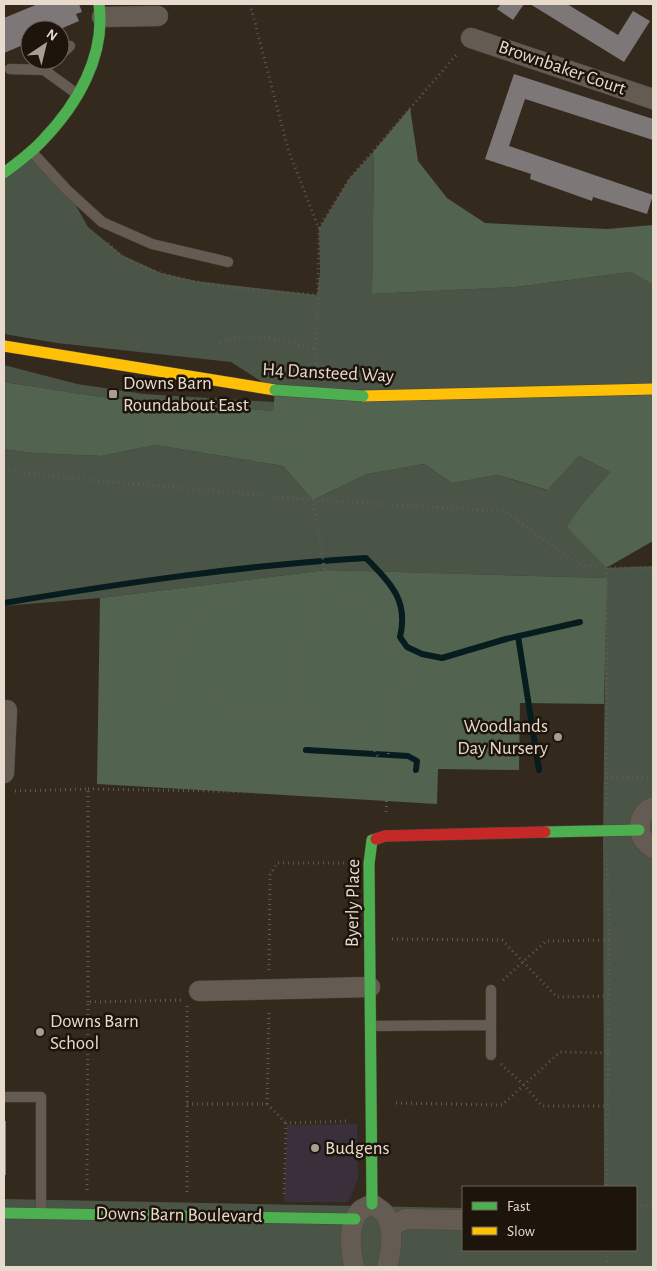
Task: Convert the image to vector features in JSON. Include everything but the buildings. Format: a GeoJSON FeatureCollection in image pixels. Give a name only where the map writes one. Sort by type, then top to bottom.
{"type":"FeatureCollection","features":[{"type":"Feature","properties":{"kind":"street"},"geometry":{"type":"LineString","coordinates":[[4,173],[56,125],[78,94],[87,76],[98,45],[101,10],[158,16]]}},
{"type":"Feature","properties":{"kind":"street","name":"Brownbaker Court"},"geometry":{"type":"LineString","coordinates":[[471,38],[653,99]]}},
{"type":"Feature","properties":{"kind":"street","name":"H4 Dansteed Way"},"geometry":{"type":"LineString","coordinates":[[4,346],[275,390],[363,396],[653,389]]}},
{"type":"Feature","properties":{"kind":"street"},"geometry":{"type":"LineString","coordinates":[[4,773],[8,710]]}},
{"type":"Feature","properties":{"kind":"street"},"geometry":{"type":"LineString","coordinates":[[653,807],[644,814],[640,823],[643,840],[653,848]]}},
{"type":"Feature","properties":{"kind":"street"},"geometry":{"type":"LineString","coordinates":[[385,836],[640,830]]}},
{"type":"Feature","properties":{"kind":"street","name":"Byerly Place"},"geometry":{"type":"LineString","coordinates":[[372,1204],[369,864],[372,840],[385,836]]}},
{"type":"Feature","properties":{"kind":"street"},"geometry":{"type":"LineString","coordinates":[[199,992],[370,987]]}},
{"type":"Feature","properties":{"kind":"street"},"geometry":{"type":"LineString","coordinates":[[354,1267],[351,1237],[355,1219],[362,1210],[372,1204],[385,1214],[390,1227],[391,1253],[386,1267],[372,1264],[362,1267]]}},
{"type":"Feature","properties":{"kind":"street","name":"Downs Barn Boulevard"},"geometry":{"type":"LineString","coordinates":[[4,1213],[355,1219]]}},
{"type":"Feature","properties":{"kind":"street"},"geometry":{"type":"LineString","coordinates":[[390,1227],[405,1219],[462,1220]]}},
{"type":"Feature","properties":{"kind":"lane"},"geometry":{"type":"LineString","coordinates":[[10,69],[20,69]]}},
{"type":"Feature","properties":{"kind":"lane"},"geometry":{"type":"LineString","coordinates":[[44,70],[78,94]]}},
{"type":"Feature","properties":{"kind":"lane"},"geometry":{"type":"LineString","coordinates":[[31,150],[67,190],[102,222],[152,244],[228,262]]}},
{"type":"Feature","properties":{"kind":"lane"},"geometry":{"type":"LineString","coordinates":[[491,990],[491,1056]]}},
{"type":"Feature","properties":{"kind":"lane"},"geometry":{"type":"LineString","coordinates":[[370,1026],[491,1025]]}},
{"type":"Feature","properties":{"kind":"lane"},"geometry":{"type":"LineString","coordinates":[[4,1097],[41,1097],[41,1213]]}},
{"type":"Feature","properties":{"kind":"path"},"geometry":{"type":"LineString","coordinates":[[250,4],[288,150],[319,229],[316,369]]}},
{"type":"Feature","properties":{"kind":"path"},"geometry":{"type":"LineString","coordinates":[[319,229],[349,179],[471,38]]}},
{"type":"Feature","properties":{"kind":"path"},"geometry":{"type":"LineString","coordinates":[[216,344],[248,336],[274,339],[316,349]]}},
{"type":"Feature","properties":{"kind":"path"},"geometry":{"type":"LineString","coordinates":[[303,712],[294,660],[326,579],[313,500],[315,409]]}},
{"type":"Feature","properties":{"kind":"path"},"geometry":{"type":"LineString","coordinates":[[123,410],[192,436],[314,448]]}},
{"type":"Feature","properties":{"kind":"path"},"geometry":{"type":"LineString","coordinates":[[4,469],[47,476],[313,500],[504,511],[578,564],[606,568],[653,568]]}},
{"type":"Feature","properties":{"kind":"path"},"geometry":{"type":"LineString","coordinates":[[606,568],[606,831],[609,940],[607,1186]]}},
{"type":"Feature","properties":{"kind":"path"},"geometry":{"type":"LineString","coordinates":[[385,836],[388,772],[389,703],[409,679],[387,628],[326,579],[223,594],[161,663],[165,705],[216,703],[303,712],[364,734],[388,772]]}},
{"type":"Feature","properties":{"kind":"path"},"geometry":{"type":"LineString","coordinates":[[607,777],[653,778]]}},
{"type":"Feature","properties":{"kind":"path"},"geometry":{"type":"LineString","coordinates":[[13,792],[88,789],[386,794]]}},
{"type":"Feature","properties":{"kind":"path"},"geometry":{"type":"LineString","coordinates":[[86,1213],[88,789]]}},
{"type":"Feature","properties":{"kind":"path"},"geometry":{"type":"LineString","coordinates":[[267,1104],[270,875],[277,863],[369,864]]}},
{"type":"Feature","properties":{"kind":"path"},"geometry":{"type":"LineString","coordinates":[[369,938],[502,940],[557,997],[608,996]]}},
{"type":"Feature","properties":{"kind":"path"},"geometry":{"type":"LineString","coordinates":[[491,990],[546,941],[609,940]]}},
{"type":"Feature","properties":{"kind":"path"},"geometry":{"type":"LineString","coordinates":[[88,1002],[187,1000],[187,1215]]}},
{"type":"Feature","properties":{"kind":"path"},"geometry":{"type":"LineString","coordinates":[[370,1103],[502,1105],[560,1052],[608,1053]]}},
{"type":"Feature","properties":{"kind":"path"},"geometry":{"type":"LineString","coordinates":[[491,1056],[524,1085],[542,1106],[608,1106]]}},
{"type":"Feature","properties":{"kind":"path"},"geometry":{"type":"LineString","coordinates":[[187,1104],[267,1104],[286,1123],[284,1217]]}},
{"type":"Feature","properties":{"kind":"path"},"geometry":{"type":"LineString","coordinates":[[286,1123],[370,1120]]}},
{"type":"Feature","properties":{"kind":"path"},"geometry":{"type":"LineString","coordinates":[[637,1206],[653,1206]]}},
{"type":"Feature","properties":{"kind":"path"},"geometry":{"type":"LineString","coordinates":[[606,1267],[607,1251]]}},
{"type":"Feature","properties":{"kind":"shaded area"},"geometry":{"type":"Polygon","coordinates":[[[357,1124],[358,1179],[348,1202],[284,1202],[287,1125],[357,1124]]]}},
{"type":"Feature","properties":{"kind":"green space"},"geometry":{"type":"Polygon","coordinates":[[[410,108],[418,161],[447,198],[485,223],[607,229],[653,225],[653,285],[631,272],[516,287],[372,294],[374,151],[410,108]]]}},
{"type":"Feature","properties":{"kind":"green space"},"geometry":{"type":"Polygon","coordinates":[[[31,151],[67,190],[88,227],[122,255],[161,273],[196,281],[317,295],[320,272],[319,229],[349,179],[374,151],[372,294],[516,287],[631,272],[653,285],[653,389],[275,390],[231,362],[57,343],[4,334],[4,173],[31,151]]]}},
{"type":"Feature","properties":{"kind":"green space"},"geometry":{"type":"Polygon","coordinates":[[[4,365],[77,384],[144,394],[274,402],[273,411],[101,397],[4,382],[4,365]]]}},
{"type":"Feature","properties":{"kind":"green space"},"geometry":{"type":"Polygon","coordinates":[[[4,382],[101,397],[273,411],[275,390],[653,389],[653,541],[606,568],[567,527],[584,502],[610,472],[579,456],[547,490],[498,475],[452,483],[424,464],[367,474],[313,500],[283,466],[156,445],[101,456],[32,453],[4,449],[4,382]]]}},
{"type":"Feature","properties":{"kind":"green space"},"geometry":{"type":"Polygon","coordinates":[[[156,445],[283,466],[313,500],[367,474],[424,464],[452,483],[498,475],[546,490],[579,456],[610,472],[584,502],[568,527],[606,568],[653,566],[653,1267],[4,1267],[4,1199],[462,1208],[462,1251],[637,1251],[637,1186],[604,1186],[603,839],[606,578],[326,570],[100,598],[4,606],[4,449],[32,453],[101,456],[156,445]]]}},
{"type":"Feature","properties":{"kind":"green space"},"geometry":{"type":"Polygon","coordinates":[[[326,570],[607,578],[604,704],[520,703],[519,770],[438,769],[437,804],[97,784],[100,598],[326,570]]]}},
{"type":"Feature","properties":{"kind":"waterway"},"geometry":{"type":"LineString","coordinates":[[4,603],[184,576],[275,565],[366,558],[390,584],[400,602],[402,613],[400,637],[407,647],[422,654],[442,658],[506,639],[580,622]]}},
{"type":"Feature","properties":{"kind":"waterway"},"geometry":{"type":"LineString","coordinates":[[518,636],[539,770]]}},
{"type":"Feature","properties":{"kind":"waterway"},"geometry":{"type":"LineString","coordinates":[[306,750],[408,756],[417,761],[416,770]]}},
{"type":"Feature","properties":{"kind":"traffic: fast"},"geometry":{"type":"LineString","coordinates":[[4,173],[29,154],[42,141],[67,112],[77,96],[93,61],[98,42],[99,4]]}},
{"type":"Feature","properties":{"kind":"traffic: fast"},"geometry":{"type":"LineString","coordinates":[[275,390],[363,396]]}},
{"type":"Feature","properties":{"kind":"traffic: fast"},"geometry":{"type":"LineString","coordinates":[[545,832],[639,830]]}},
{"type":"Feature","properties":{"kind":"traffic: fast"},"geometry":{"type":"LineString","coordinates":[[372,1204],[369,864],[372,840],[376,839]]}},
{"type":"Feature","properties":{"kind":"traffic: fast"},"geometry":{"type":"LineString","coordinates":[[4,1213],[355,1219]]}},
{"type":"Feature","properties":{"kind":"traffic: slow"},"geometry":{"type":"LineString","coordinates":[[4,346],[275,390]]}},
{"type":"Feature","properties":{"kind":"traffic: slow"},"geometry":{"type":"LineString","coordinates":[[363,396],[653,389]]}},
{"type":"Feature","properties":{"kind":"traffic: jam"},"geometry":{"type":"LineString","coordinates":[[376,839],[385,836],[545,832]]}},
{"type":"Feature","properties":{"kind":"place","name":"Downs Barn Roundabout East"},"geometry":{"type":"Point","coordinates":[113,394]}},
{"type":"Feature","properties":{"kind":"place","name":"Woodlands Day Nursery"},"geometry":{"type":"Point","coordinates":[558,737]}},
{"type":"Feature","properties":{"kind":"place","name":"Downs Barn School"},"geometry":{"type":"Point","coordinates":[40,1032]}},
{"type":"Feature","properties":{"kind":"place","name":"Budgens"},"geometry":{"type":"Point","coordinates":[315,1148]}}]}
